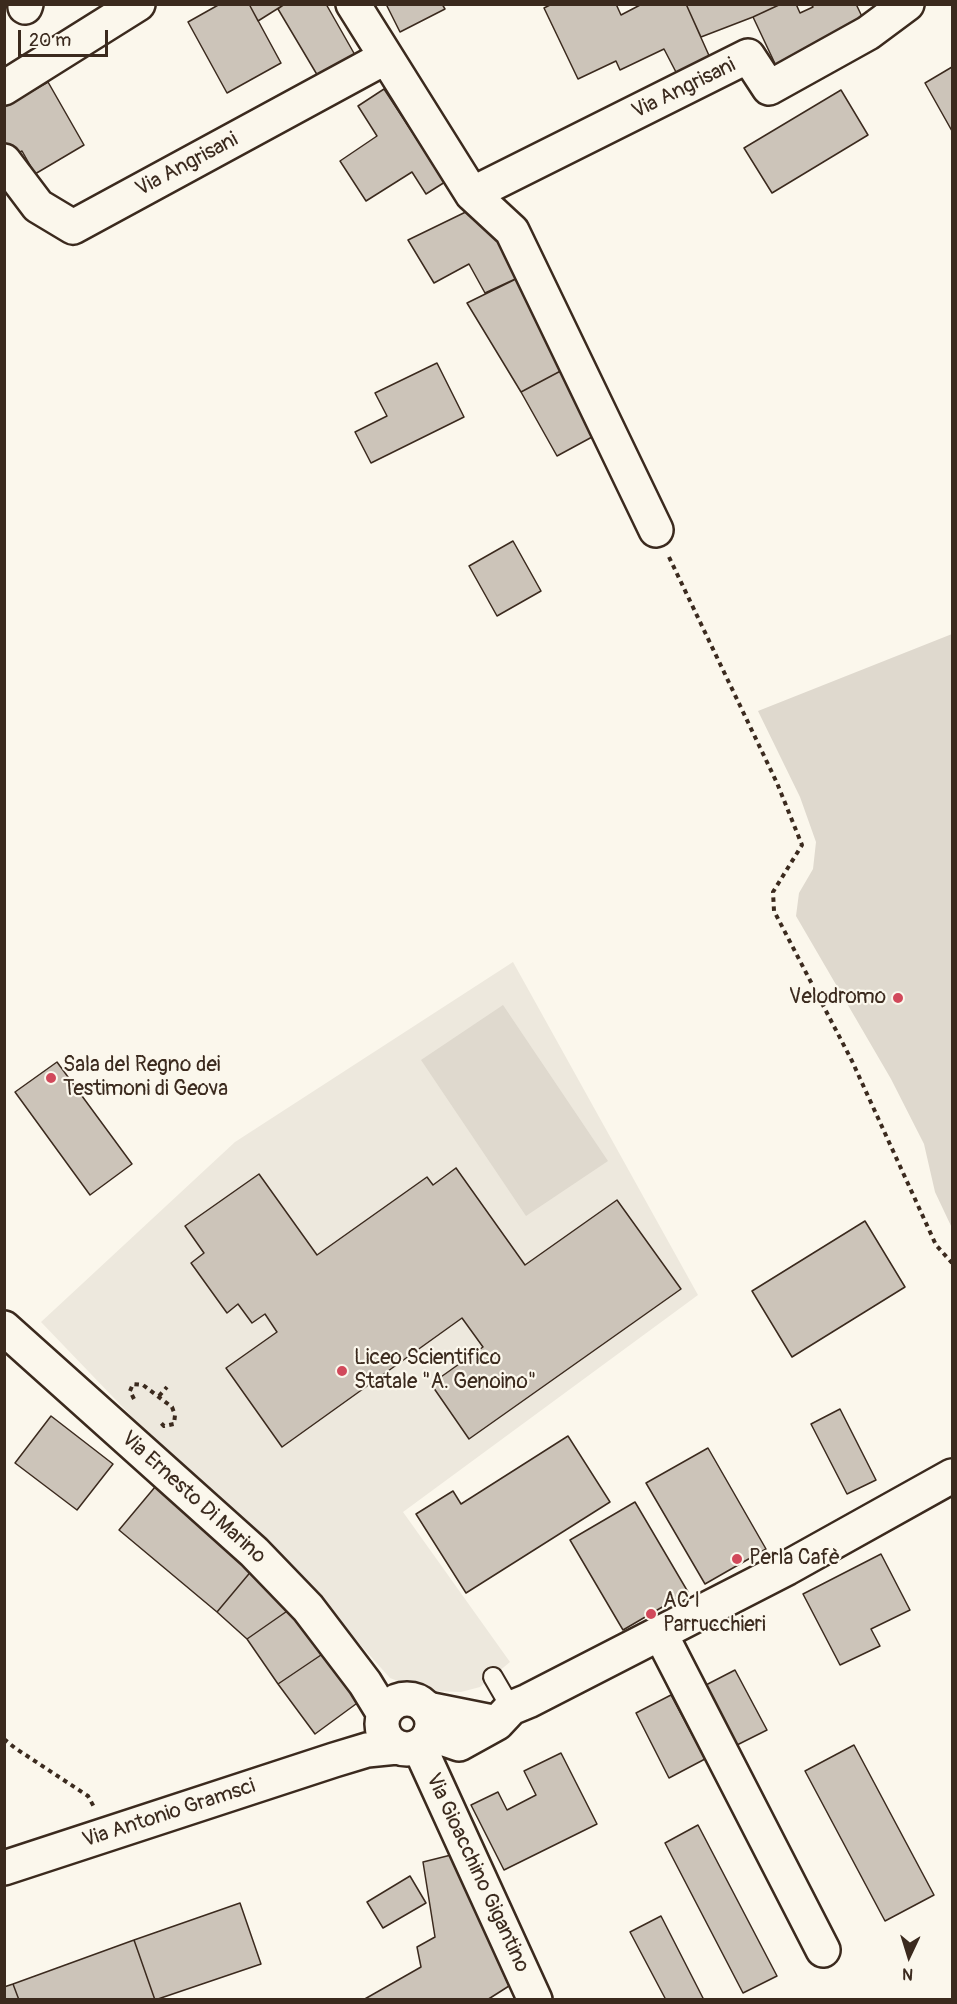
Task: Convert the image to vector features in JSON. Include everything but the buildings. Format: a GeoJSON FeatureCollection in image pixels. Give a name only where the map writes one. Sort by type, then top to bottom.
{"type":"FeatureCollection","features":[{"type":"Feature","properties":{"kind":"street"},"geometry":{"type":"LineString","coordinates":[[4,88],[138,4]]}},
{"type":"Feature","properties":{"kind":"street"},"geometry":{"type":"LineString","coordinates":[[353,4],[472,194],[512,231],[656,530]]}},
{"type":"Feature","properties":{"kind":"street","name":"Via Angrisani"},"geometry":{"type":"LineString","coordinates":[[472,194],[748,56],[769,88],[868,33],[907,4]]}},
{"type":"Feature","properties":{"kind":"street","name":"Via Angrisani"},"geometry":{"type":"LineString","coordinates":[[4,161],[38,206],[73,227],[386,57]]}},
{"type":"Feature","properties":{"kind":"street","name":"Via Ernesto Di Marino"},"geometry":{"type":"LineString","coordinates":[[4,1328],[254,1552],[308,1608],[365,1683],[406,1729]]}},
{"type":"Feature","properties":{"kind":"street"},"geometry":{"type":"LineString","coordinates":[[406,1729],[504,1715],[787,1568],[952,1476]]}},
{"type":"Feature","properties":{"kind":"street"},"geometry":{"type":"LineString","coordinates":[[660,1633],[823,1950]]}},
{"type":"Feature","properties":{"kind":"street","name":"Via Antonio Gramsci"},"geometry":{"type":"LineString","coordinates":[[4,1868],[367,1750],[406,1729]]}},
{"type":"Feature","properties":{"kind":"street","name":"Via Gioacchino Gigantino"},"geometry":{"type":"LineString","coordinates":[[406,1729],[536,2000]]}},
{"type":"Feature","properties":{"kind":"lane"},"geometry":{"type":"LineString","coordinates":[[493,1677],[504,1715]]}},
{"type":"Feature","properties":{"kind":"path"},"geometry":{"type":"LineString","coordinates":[[656,530],[773,773],[802,845],[773,892],[774,911],[852,1061],[936,1245],[952,1263]]}},
{"type":"Feature","properties":{"kind":"path"},"geometry":{"type":"LineString","coordinates":[[138,1404],[132,1398],[130,1390],[133,1384],[142,1385],[172,1407],[175,1415],[174,1424],[164,1426],[155,1420]]}},
{"type":"Feature","properties":{"kind":"path"},"geometry":{"type":"LineString","coordinates":[[159,1396],[167,1387]]}},
{"type":"Feature","properties":{"kind":"path"},"geometry":{"type":"LineString","coordinates":[[4,1739],[88,1796],[110,1834]]}},
{"type":"Feature","properties":{"kind":"shaded area","name":"Velodromo"},"geometry":{"type":"Polygon","coordinates":[[[952,634],[952,1228],[935,1192],[924,1144],[891,1079],[796,916],[799,893],[813,869],[816,842],[800,797],[758,711],[952,634]]]}},
{"type":"Feature","properties":{"kind":"shaded area","name":"Liceo Scientifico Statale \"A. Genoino\""},"geometry":{"type":"Polygon","coordinates":[[[513,962],[698,1295],[403,1512],[510,1662],[480,1687],[461,1692],[430,1691],[390,1678],[312,1591],[136,1421],[41,1322],[235,1142],[513,962]]]}},
{"type":"Feature","properties":{"kind":"shaded area"},"geometry":{"type":"Polygon","coordinates":[[[503,1005],[608,1161],[526,1216],[421,1060],[503,1005]]]}},
{"type":"Feature","properties":{"kind":"place","name":"Velodromo"},"geometry":{"type":"Point","coordinates":[898,998]}},
{"type":"Feature","properties":{"kind":"place","name":"Sala del Regno dei Testimoni di Geova"},"geometry":{"type":"Point","coordinates":[51,1078]}},
{"type":"Feature","properties":{"kind":"place","name":"Liceo Scientifico Statale \"A. Genoino\""},"geometry":{"type":"Point","coordinates":[342,1371]}},
{"type":"Feature","properties":{"kind":"place","name":"Perla Cafè"},"geometry":{"type":"Point","coordinates":[737,1559]}},
{"type":"Feature","properties":{"kind":"place","name":"AC I Parrucchieri"},"geometry":{"type":"Point","coordinates":[651,1614]}}]}
